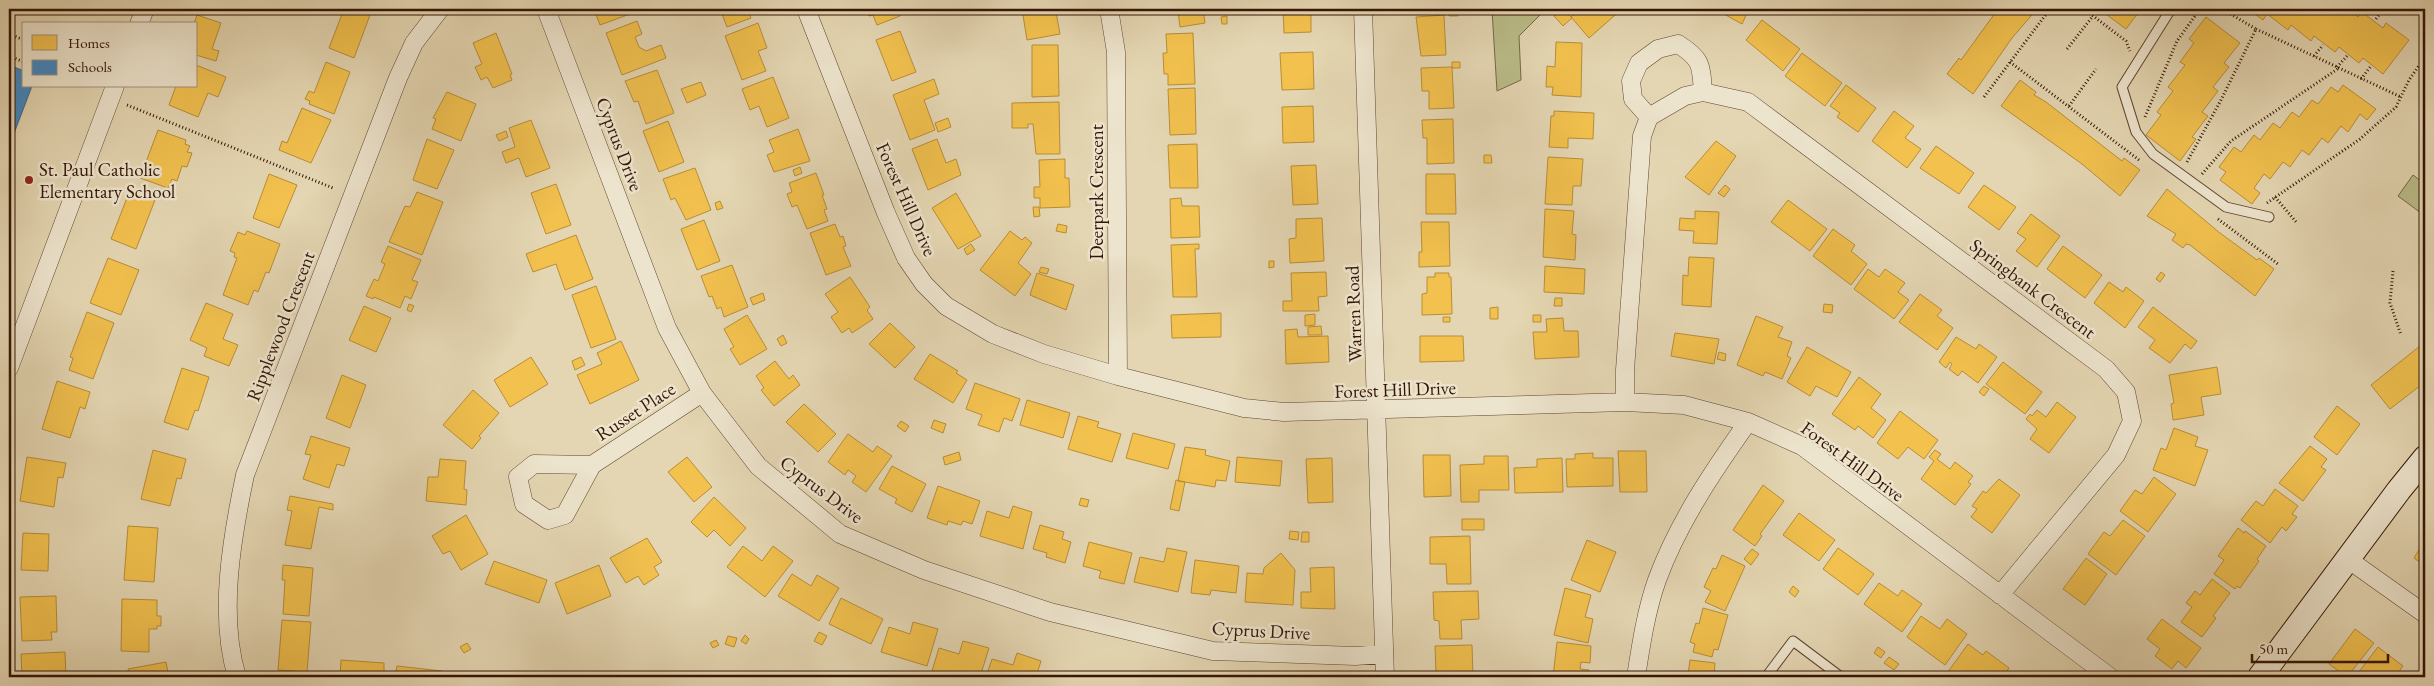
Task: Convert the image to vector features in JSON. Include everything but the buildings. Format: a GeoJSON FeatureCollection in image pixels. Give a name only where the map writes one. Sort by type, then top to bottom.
{"type":"FeatureCollection","features":[{"type":"Feature","properties":{"kind":"main road"},"geometry":{"type":"LineString","coordinates":[[2260,677],[2349,560],[2398,490],[2425,458]]}},
{"type":"Feature","properties":{"kind":"street"},"geometry":{"type":"LineString","coordinates":[[140,22],[145,9]]}},
{"type":"Feature","properties":{"kind":"street","name":"Ripplewood Crescent"},"geometry":{"type":"LineString","coordinates":[[237,677],[231,658],[229,600],[233,535],[245,475],[398,78],[414,43],[440,9]]}},
{"type":"Feature","properties":{"kind":"street","name":"Cyprus Drive"},"geometry":{"type":"LineString","coordinates":[[546,9],[667,328],[702,394],[758,466],[840,534],[924,570],[1050,612],[1213,651],[1356,656],[1383,654]]}},
{"type":"Feature","properties":{"kind":"street","name":"Forest Hill Drive"},"geometry":{"type":"LineString","coordinates":[[806,9],[886,213],[906,258],[924,284],[946,306],[993,334],[1044,354],[1118,376],[1244,408],[1284,412],[1625,402],[1684,405],[1748,422],[1802,446],[2110,677]]}},
{"type":"Feature","properties":{"kind":"street","name":"Deerpark Crescent"},"geometry":{"type":"LineString","coordinates":[[1109,9],[1116,52],[1118,376]]}},
{"type":"Feature","properties":{"kind":"street","name":"Warren Road"},"geometry":{"type":"LineString","coordinates":[[1363,9],[1384,677]]}},
{"type":"Feature","properties":{"kind":"street"},"geometry":{"type":"LineString","coordinates":[[1625,402],[1624,370],[1642,136],[1649,117],[1633,99],[1631,81],[1640,63],[1658,48],[1678,44],[1695,55],[1701,73],[1703,92]]}},
{"type":"Feature","properties":{"kind":"street"},"geometry":{"type":"LineString","coordinates":[[9,368],[114,88]]}},
{"type":"Feature","properties":{"kind":"street","name":"Springbank Crescent"},"geometry":{"type":"LineString","coordinates":[[1649,117],[1685,96],[1703,92],[1748,102],[2106,369],[2126,392],[2132,421],[2116,455],[2000,595]]}},
{"type":"Feature","properties":{"kind":"street","name":"Russet Place"},"geometry":{"type":"LineString","coordinates":[[592,465],[702,394]]}},
{"type":"Feature","properties":{"kind":"street"},"geometry":{"type":"LineString","coordinates":[[1636,677],[1642,635],[1657,581],[1687,516],[1748,422]]}},
{"type":"Feature","properties":{"kind":"street"},"geometry":{"type":"LineString","coordinates":[[2349,560],[2425,614]]}},
{"type":"Feature","properties":{"kind":"lane"},"geometry":{"type":"LineString","coordinates":[[2171,9],[2122,87],[2138,135],[2153,154],[2226,206],[2269,217]]}},
{"type":"Feature","properties":{"kind":"lane"},"geometry":{"type":"LineString","coordinates":[[1769,677],[1769,673],[1792,641],[1841,677]]}},
{"type":"Feature","properties":{"kind":"path"},"geometry":{"type":"LineString","coordinates":[[1984,97],[2050,9]]}},
{"type":"Feature","properties":{"kind":"path"},"geometry":{"type":"LineString","coordinates":[[2084,9],[2126,41],[2135,66]]}},
{"type":"Feature","properties":{"kind":"path"},"geometry":{"type":"LineString","coordinates":[[2138,135],[2177,41],[2200,9]]}},
{"type":"Feature","properties":{"kind":"path"},"geometry":{"type":"LineString","coordinates":[[2222,9],[2256,29],[2401,97]]}},
{"type":"Feature","properties":{"kind":"path"},"geometry":{"type":"LineString","coordinates":[[2376,18],[2383,9]]}},
{"type":"Feature","properties":{"kind":"path"},"geometry":{"type":"LineString","coordinates":[[2067,49],[2093,16]]}},
{"type":"Feature","properties":{"kind":"path"},"geometry":{"type":"LineString","coordinates":[[2180,174],[2221,100],[2256,29]]}},
{"type":"Feature","properties":{"kind":"path"},"geometry":{"type":"LineString","coordinates":[[9,34],[22,39]]}},
{"type":"Feature","properties":{"kind":"path"},"geometry":{"type":"LineString","coordinates":[[2314,56],[2323,45]]}},
{"type":"Feature","properties":{"kind":"path"},"geometry":{"type":"LineString","coordinates":[[9,56],[22,61]]}},
{"type":"Feature","properties":{"kind":"path"},"geometry":{"type":"LineString","coordinates":[[2194,184],[2231,141],[2338,68],[2347,56]]}},
{"type":"Feature","properties":{"kind":"path"},"geometry":{"type":"LineString","coordinates":[[2262,206],[2360,139],[2396,107],[2425,57]]}},
{"type":"Feature","properties":{"kind":"path"},"geometry":{"type":"LineString","coordinates":[[2361,79],[2371,66]]}},
{"type":"Feature","properties":{"kind":"path"},"geometry":{"type":"LineString","coordinates":[[2069,106],[2096,69]]}},
{"type":"Feature","properties":{"kind":"path"},"geometry":{"type":"LineString","coordinates":[[122,103],[333,188]]}},
{"type":"Feature","properties":{"kind":"path"},"geometry":{"type":"LineString","coordinates":[[2275,197],[2297,223]]}},
{"type":"Feature","properties":{"kind":"path"},"geometry":{"type":"LineString","coordinates":[[2393,271],[2390,303],[2401,335]]}},
{"type":"Feature","properties":{"kind":"green space"},"geometry":{"type":"Polygon","coordinates":[[[1542,9],[1541,14],[1519,36],[1521,80],[1497,91],[1492,10],[1542,9]]]}},
{"type":"Feature","properties":{"kind":"green space"},"geometry":{"type":"Polygon","coordinates":[[[2413,175],[2425,184],[2425,216],[2398,196],[2413,175]]]}},
{"type":"Feature","properties":{"kind":"place","name":"St. Paul Catholic Elementary School"},"geometry":{"type":"Point","coordinates":[29,180]}}]}
